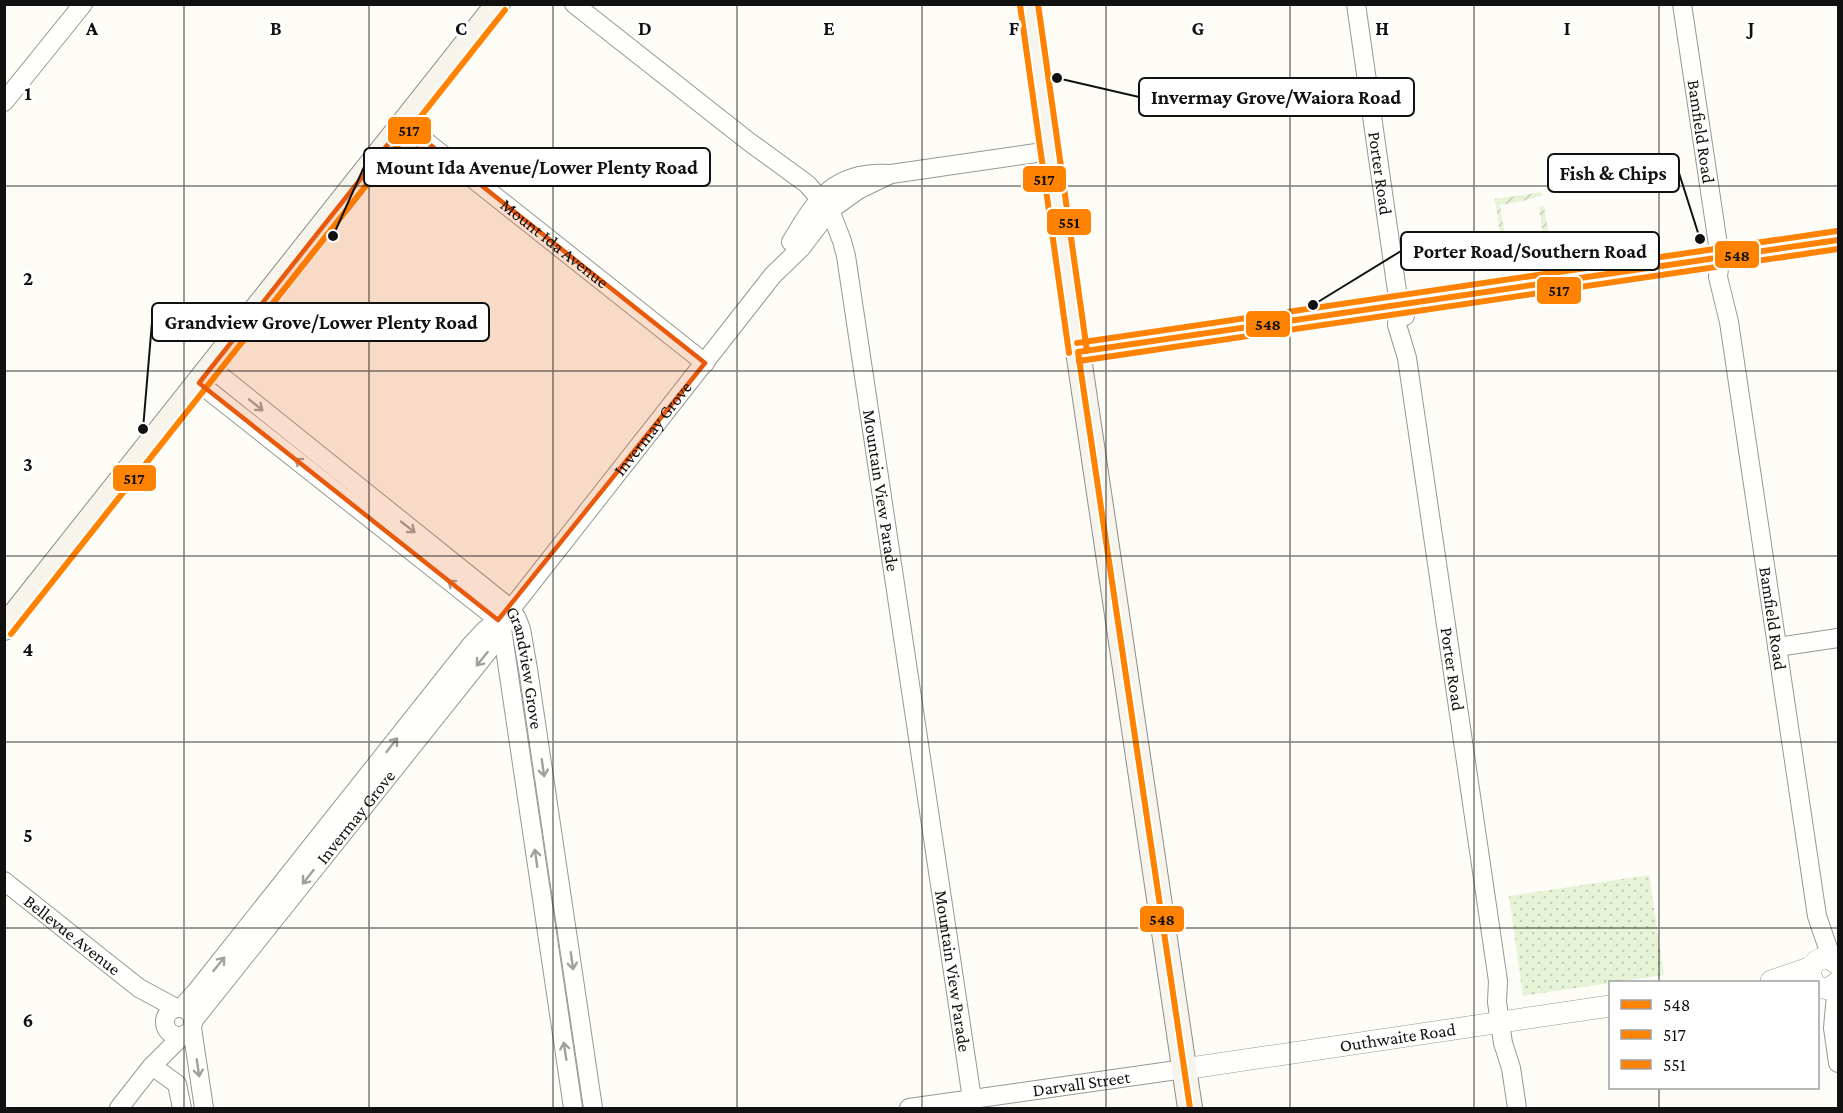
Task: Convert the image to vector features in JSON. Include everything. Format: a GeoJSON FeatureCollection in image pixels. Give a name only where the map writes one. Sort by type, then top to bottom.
{"type":"FeatureCollection","features":[{"type":"Feature","properties":{"kind":"main road"},"geometry":{"type":"LineString","coordinates":[[4,628],[498,4]]}},
{"type":"Feature","properties":{"kind":"main road"},"geometry":{"type":"LineString","coordinates":[[1029,4],[1190,1108]]}},
{"type":"Feature","properties":{"kind":"main road"},"geometry":{"type":"LineString","coordinates":[[1078,352],[1839,240]]}},
{"type":"Feature","properties":{"kind":"street"},"geometry":{"type":"LineString","coordinates":[[4,102],[83,4]]}},
{"type":"Feature","properties":{"kind":"street","name":"Mountain View Parade"},"geometry":{"type":"LineString","coordinates":[[574,4],[748,141],[807,184],[825,204],[843,241],[972,1099]]}},
{"type":"Feature","properties":{"kind":"street","name":"Porter Road"},"geometry":{"type":"LineString","coordinates":[[1356,4],[1399,305],[1397,325],[1407,358],[1498,981],[1497,1002],[1504,1022],[1503,1044],[1511,1068],[1517,1108]]}},
{"type":"Feature","properties":{"kind":"street","name":"Bamfield Road"},"geometry":{"type":"LineString","coordinates":[[1682,4],[1720,258],[1718,277],[1729,322],[1839,1063]]}},
{"type":"Feature","properties":{"kind":"street","name":"Mount Ida Avenue"},"geometry":{"type":"LineString","coordinates":[[404,124],[705,363]]}},
{"type":"Feature","properties":{"kind":"street","name":"Invermay Grove"},"geometry":{"type":"LineString","coordinates":[[119,1108],[152,1066],[179,1022],[497,640],[504,619],[774,275],[801,248],[825,204],[827,191],[841,182],[871,173],[891,174],[1050,151]]}},
{"type":"Feature","properties":{"kind":"street","name":"Grandview Grove"},"geometry":{"type":"LineString","coordinates":[[205,376],[504,619],[518,619],[528,669],[593,1108]]}},
{"type":"Feature","properties":{"kind":"street","name":"Grandview Grove"},"geometry":{"type":"LineString","coordinates":[[504,619],[573,1108]]}},
{"type":"Feature","properties":{"kind":"street"},"geometry":{"type":"LineString","coordinates":[[1777,647],[1839,638]]}},
{"type":"Feature","properties":{"kind":"street","name":"Bellevue Avenue"},"geometry":{"type":"LineString","coordinates":[[4,881],[140,988],[179,1022],[204,1108]]}},
{"type":"Feature","properties":{"kind":"street"},"geometry":{"type":"LineString","coordinates":[[1775,981],[1825,974]]}},
{"type":"Feature","properties":{"kind":"street","name":"Outhwaite Road"},"geometry":{"type":"LineString","coordinates":[[1184,1068],[1609,1006]]}},
{"type":"Feature","properties":{"kind":"street"},"geometry":{"type":"LineString","coordinates":[[152,1066],[177,1083],[182,1108]]}},
{"type":"Feature","properties":{"kind":"street","name":"Darvall Street"},"geometry":{"type":"LineString","coordinates":[[909,1108],[1184,1068]]}},
{"type":"Feature","properties":{"kind":"highlighted area"},"geometry":{"type":"Polygon","coordinates":[[[404,124],[705,363],[498,620],[199,383],[404,124]]]}},
{"type":"Feature","properties":{"kind":"green space"},"geometry":{"type":"Polygon","coordinates":[[[1542,192],[1543,195],[1500,205],[1509,261],[1521,260],[1522,264],[1505,267],[1495,199],[1542,192]]]}},
{"type":"Feature","properties":{"kind":"green space"},"geometry":{"type":"Polygon","coordinates":[[[1544,206],[1553,259],[1535,262],[1535,258],[1546,256],[1539,207],[1544,206]]]}},
{"type":"Feature","properties":{"kind":"green space"},"geometry":{"type":"Polygon","coordinates":[[[1649,875],[1664,975],[1609,981],[1609,983],[1523,996],[1509,896],[1649,875]]]}},
{"type":"Feature","properties":{"kind":"transit line","name":"551"},"geometry":{"type":"LineString","coordinates":[[1038,4],[1087,351]]}},
{"type":"Feature","properties":{"kind":"transit line","name":"517"},"geometry":{"type":"LineString","coordinates":[[1020,5],[1069,353]]}},
{"type":"Feature","properties":{"kind":"transit line","name":"517"},"geometry":{"type":"LineString","coordinates":[[11,634],[505,10]]}},
{"type":"Feature","properties":{"kind":"transit line","name":"551"},"geometry":{"type":"LineString","coordinates":[[1077,343],[1837,231]]}},
{"type":"Feature","properties":{"kind":"transit line","name":"548"},"geometry":{"type":"LineString","coordinates":[[1078,352],[1838,240]]}},
{"type":"Feature","properties":{"kind":"transit line","name":"517"},"geometry":{"type":"LineString","coordinates":[[1079,361],[1838,249]]}},
{"type":"Feature","properties":{"kind":"transit line","name":"548"},"geometry":{"type":"LineString","coordinates":[[1078,352],[1190,1108]]}},
{"type":"Feature","properties":{"kind":"place","name":"Invermay Grove/Waiora Road"},"geometry":{"type":"Point","coordinates":[1057,78]}},
{"type":"Feature","properties":{"kind":"place","name":"Mount Ida Avenue/Lower Plenty Road"},"geometry":{"type":"Point","coordinates":[333,236]}},
{"type":"Feature","properties":{"kind":"place","name":"Fish & Chips"},"geometry":{"type":"Point","coordinates":[1700,239]}},
{"type":"Feature","properties":{"kind":"place","name":"Porter Road/Southern Road"},"geometry":{"type":"Point","coordinates":[1313,305]}},
{"type":"Feature","properties":{"kind":"place","name":"Grandview Grove/Lower Plenty Road"},"geometry":{"type":"Point","coordinates":[143,429]}}]}
